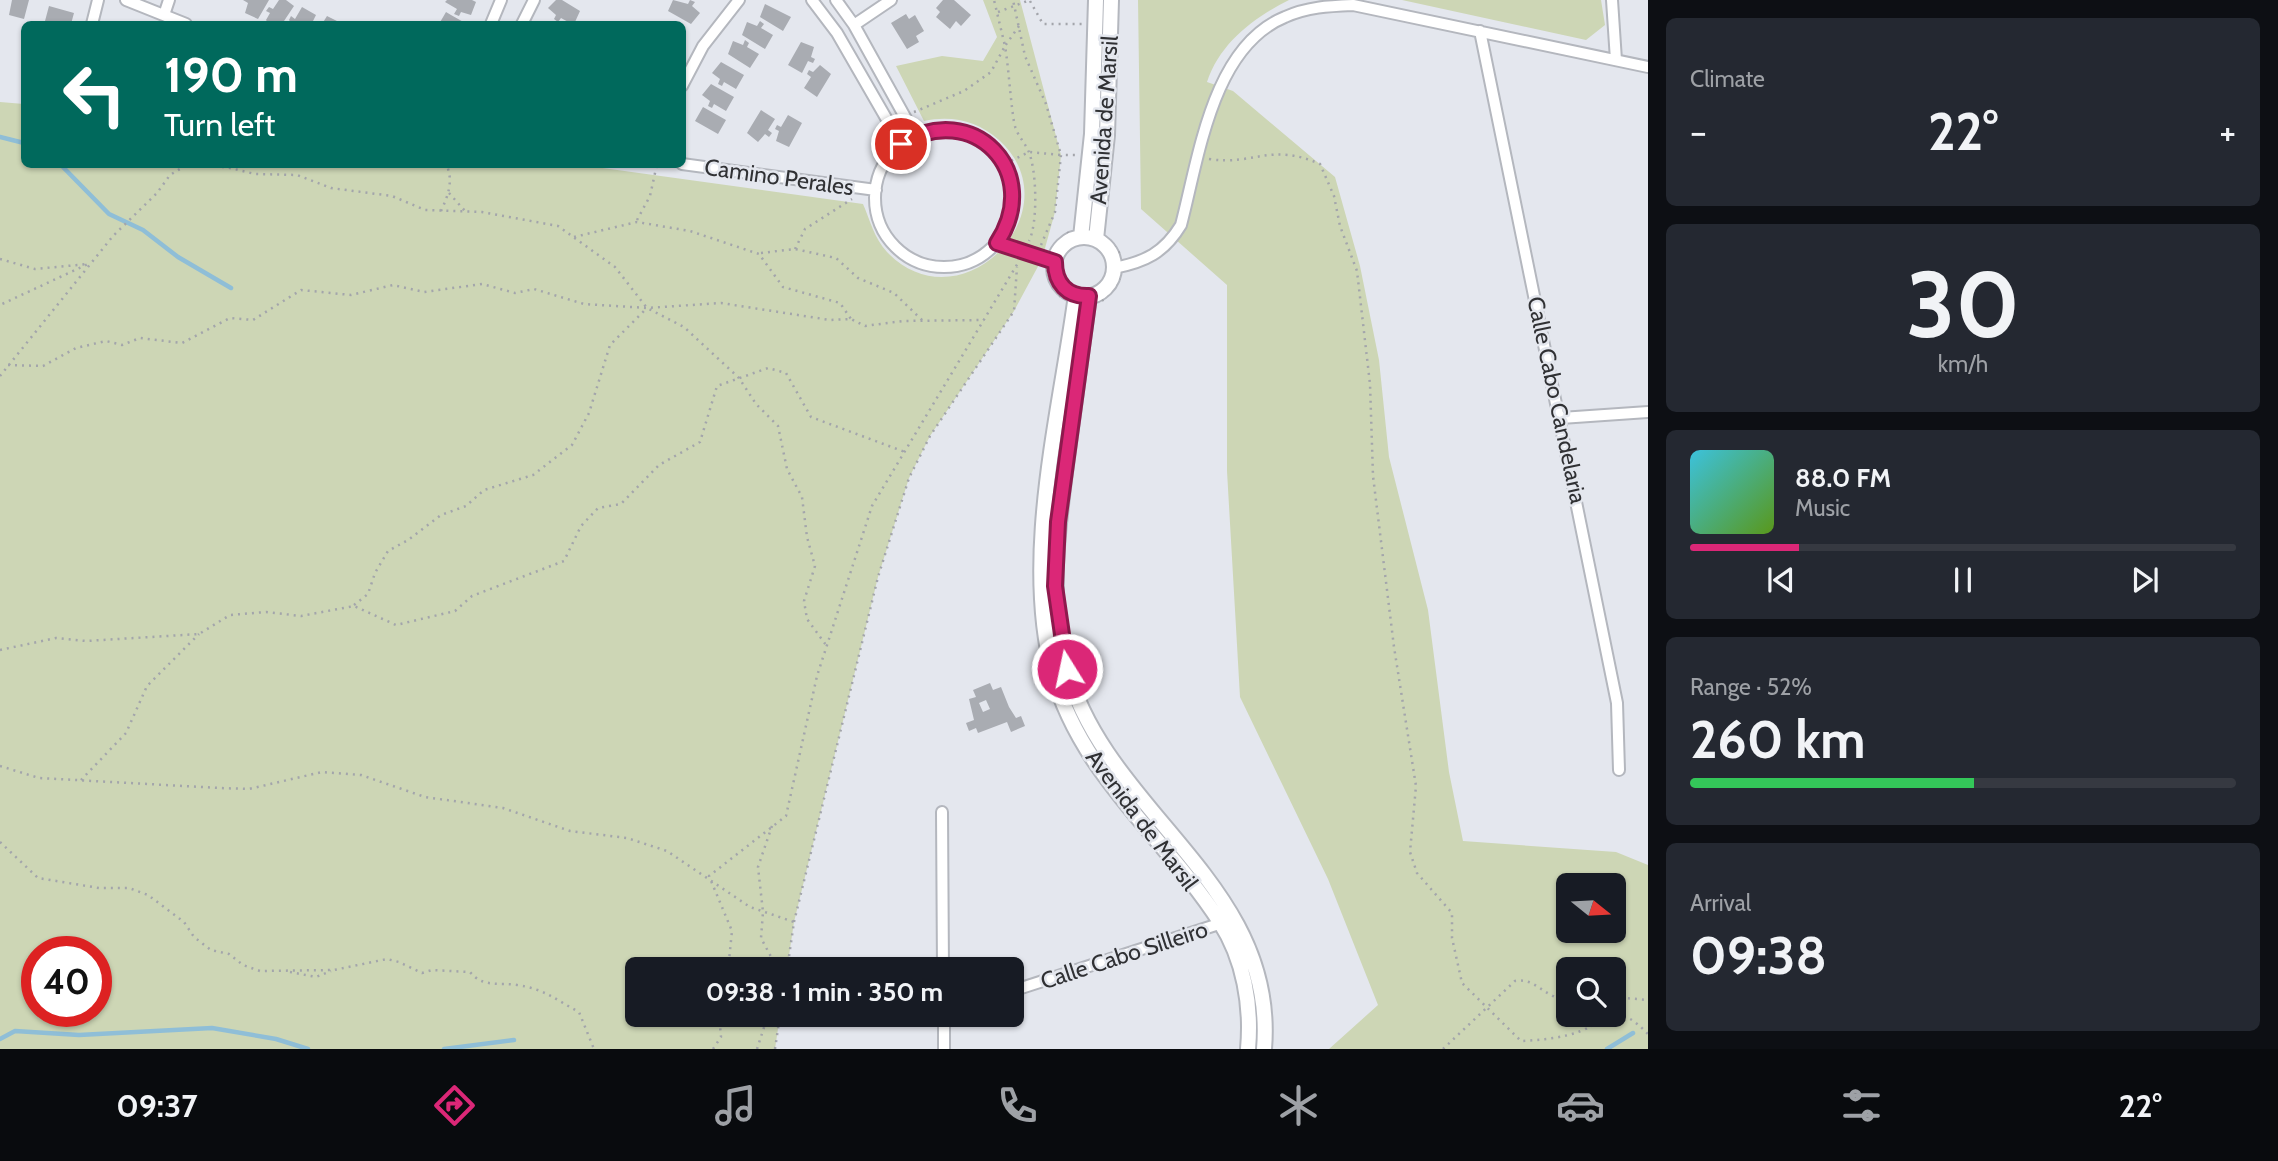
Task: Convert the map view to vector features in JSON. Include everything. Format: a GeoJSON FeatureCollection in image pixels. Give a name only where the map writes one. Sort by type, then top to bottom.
{"type":"FeatureCollection","features":[{"type":"Feature","properties":{"kind":"street"},"geometry":{"type":"LineString","coordinates":[[93,21],[98,0]]}},
{"type":"Feature","properties":{"kind":"street"},"geometry":{"type":"LineString","coordinates":[[126,0],[179,21]]}},
{"type":"Feature","properties":{"kind":"street"},"geometry":{"type":"LineString","coordinates":[[164,15],[169,0]]}},
{"type":"Feature","properties":{"kind":"street"},"geometry":{"type":"LineString","coordinates":[[492,21],[501,0]]}},
{"type":"Feature","properties":{"kind":"street"},"geometry":{"type":"LineString","coordinates":[[524,21],[534,0]]}},
{"type":"Feature","properties":{"kind":"street"},"geometry":{"type":"LineString","coordinates":[[686,78],[703,46],[739,0]]}},
{"type":"Feature","properties":{"kind":"street"},"geometry":{"type":"LineString","coordinates":[[812,0],[837,33],[901,144]]}},
{"type":"Feature","properties":{"kind":"street"},"geometry":{"type":"LineString","coordinates":[[836,0],[854,25],[915,135]]}},
{"type":"Feature","properties":{"kind":"street"},"geometry":{"type":"LineString","coordinates":[[854,25],[891,0]]}},
{"type":"Feature","properties":{"kind":"street","name":"Avenida de Marsil"},"geometry":{"type":"LineString","coordinates":[[1088,238],[1096,0]]}},
{"type":"Feature","properties":{"kind":"street","name":"Avenida de Marsil"},"geometry":{"type":"LineString","coordinates":[[1088,238],[1107,135],[1111,0]]}},
{"type":"Feature","properties":{"kind":"street"},"geometry":{"type":"LineString","coordinates":[[1612,0],[1616,60]]}},
{"type":"Feature","properties":{"kind":"street"},"geometry":{"type":"LineString","coordinates":[[1119,267],[1110,251],[1088,238],[1065,244],[1055,262],[1058,282],[1080,301],[1107,287],[1119,267],[1150,259],[1171,242],[1181,225],[1219,86],[1237,56],[1258,34],[1283,17],[1314,7],[1353,5],[1648,66]]}},
{"type":"Feature","properties":{"kind":"street","name":"Calle Cabo Candelaria"},"geometry":{"type":"LineString","coordinates":[[1480,31],[1617,703],[1619,770]]}},
{"type":"Feature","properties":{"kind":"street"},"geometry":{"type":"LineString","coordinates":[[935,129],[956,129],[975,136],[992,148],[1005,164],[1014,196],[1006,229],[997,243],[983,256],[946,268],[926,265],[908,257],[893,245],[882,228],[876,210],[876,190],[884,165],[901,144],[915,135],[935,129]]}},
{"type":"Feature","properties":{"kind":"street","name":"Camino Perales"},"geometry":{"type":"LineString","coordinates":[[686,165],[876,190]]}},
{"type":"Feature","properties":{"kind":"street"},"geometry":{"type":"LineString","coordinates":[[997,243],[1055,262]]}},
{"type":"Feature","properties":{"kind":"street","name":"Avenida de Marsil"},"geometry":{"type":"LineString","coordinates":[[1080,301],[1058,522],[1055,586],[1067,669],[1079,702],[1115,766],[1236,917],[1259,971],[1264,1007],[1264,1049]]}},
{"type":"Feature","properties":{"kind":"street","name":"Avenida de Marsil"},"geometry":{"type":"LineString","coordinates":[[1080,301],[1042,526],[1040,587],[1053,673],[1065,708],[1102,775],[1221,923],[1244,976],[1248,1007],[1248,1049]]}},
{"type":"Feature","properties":{"kind":"street"},"geometry":{"type":"LineString","coordinates":[[1561,418],[1648,412]]}},
{"type":"Feature","properties":{"kind":"street"},"geometry":{"type":"LineString","coordinates":[[942,812],[943,957]]}},
{"type":"Feature","properties":{"kind":"street","name":"Calle Cabo Silleiro"},"geometry":{"type":"LineString","coordinates":[[1024,987],[1236,917]]}},
{"type":"Feature","properties":{"kind":"street"},"geometry":{"type":"LineString","coordinates":[[944,1027],[944,1049]]}},
{"type":"Feature","properties":{"kind":"path"},"geometry":{"type":"LineString","coordinates":[[709,876],[786,816],[817,676],[872,506],[1017,264],[1032,234],[1035,209],[1029,152],[1018,137],[1014,123],[1005,46],[994,0]]}},
{"type":"Feature","properties":{"kind":"path"},"geometry":{"type":"LineString","coordinates":[[997,12],[1013,2],[1030,0],[1043,24],[1052,26],[1062,22],[1074,22],[1096,26]]}},
{"type":"Feature","properties":{"kind":"path"},"geometry":{"type":"LineString","coordinates":[[1013,2],[1025,56],[1046,104],[1061,155],[1055,212],[1047,238],[1038,249],[1025,250]]}},
{"type":"Feature","properties":{"kind":"path"},"geometry":{"type":"LineString","coordinates":[[912,113],[964,91],[991,72],[1019,26]]}},
{"type":"Feature","properties":{"kind":"path"},"geometry":{"type":"LineString","coordinates":[[1005,164],[1029,152],[1076,155]]}},
{"type":"Feature","properties":{"kind":"path"},"geometry":{"type":"LineString","coordinates":[[1199,156],[1212,160],[1283,152],[1299,155],[1320,164],[1335,196],[1340,226],[1357,271],[1370,384],[1373,476],[1394,647],[1416,786],[1410,852],[1417,873],[1452,913],[1452,939],[1462,983],[1521,1041],[1581,1031],[1602,1017],[1620,1014],[1648,1034]]}},
{"type":"Feature","properties":{"kind":"path"},"geometry":{"type":"LineString","coordinates":[[0,376],[61,304],[88,264],[158,193],[170,175],[183,168]]}},
{"type":"Feature","properties":{"kind":"path"},"geometry":{"type":"LineString","coordinates":[[232,168],[255,174],[297,175],[331,188],[392,196],[425,210],[465,211],[558,226],[615,267],[647,309],[684,327],[739,378],[756,404],[778,426],[787,469],[802,497],[807,537],[815,566],[804,601],[807,619],[827,645]]}},
{"type":"Feature","properties":{"kind":"path"},"geometry":{"type":"LineString","coordinates":[[441,211],[449,193],[448,168]]}},
{"type":"Feature","properties":{"kind":"path"},"geometry":{"type":"LineString","coordinates":[[636,222],[650,196],[656,168]]}},
{"type":"Feature","properties":{"kind":"path"},"geometry":{"type":"LineString","coordinates":[[449,193],[465,211]]}},
{"type":"Feature","properties":{"kind":"path"},"geometry":{"type":"LineString","coordinates":[[795,249],[805,229],[852,199]]}},
{"type":"Feature","properties":{"kind":"path"},"geometry":{"type":"LineString","coordinates":[[574,237],[636,222],[690,232],[759,254],[795,249],[836,258],[858,278],[894,293],[923,321]]}},
{"type":"Feature","properties":{"kind":"path"},"geometry":{"type":"LineString","coordinates":[[759,254],[782,287],[839,303],[851,319],[865,326],[984,320]]}},
{"type":"Feature","properties":{"kind":"path"},"geometry":{"type":"LineString","coordinates":[[0,259],[35,269],[88,264]]}},
{"type":"Feature","properties":{"kind":"path"},"geometry":{"type":"LineString","coordinates":[[0,305],[88,264]]}},
{"type":"Feature","properties":{"kind":"path"},"geometry":{"type":"LineString","coordinates":[[789,957],[794,922],[878,578],[909,478],[930,436],[1014,311],[1017,264]]}},
{"type":"Feature","properties":{"kind":"path"},"geometry":{"type":"LineString","coordinates":[[1057,294],[1080,301],[1101,302],[1124,277],[1119,267]]}},
{"type":"Feature","properties":{"kind":"path"},"geometry":{"type":"LineString","coordinates":[[8,365],[43,366],[76,348],[106,341],[122,345],[140,338],[183,343],[230,318],[253,320],[302,290],[351,295],[393,285],[424,292],[482,284],[515,293],[534,289],[584,304],[647,309],[721,303],[830,320],[851,319]]}},
{"type":"Feature","properties":{"kind":"path"},"geometry":{"type":"LineString","coordinates":[[81,780],[127,733],[146,686],[199,634],[230,615],[266,612],[301,616],[354,606],[368,594],[375,572],[388,551],[408,540],[441,514],[466,506],[484,490],[533,475],[572,445],[589,413],[610,345],[647,309]]}},
{"type":"Feature","properties":{"kind":"path"},"geometry":{"type":"LineString","coordinates":[[354,606],[396,625],[455,611],[472,596],[564,561],[581,526],[598,508],[621,504],[659,466],[700,442],[717,386],[768,368],[786,373],[811,417],[905,452]]}},
{"type":"Feature","properties":{"kind":"path"},"geometry":{"type":"LineString","coordinates":[[0,650],[56,638],[86,641],[199,634]]}},
{"type":"Feature","properties":{"kind":"path"},"geometry":{"type":"LineString","coordinates":[[0,766],[39,778],[250,789],[322,772],[361,775],[425,797],[503,808],[570,831],[627,838],[667,851],[709,876],[750,907],[794,922]]}},
{"type":"Feature","properties":{"kind":"path"},"geometry":{"type":"LineString","coordinates":[[771,957],[761,938],[763,912],[758,867],[772,826]]}},
{"type":"Feature","properties":{"kind":"path"},"geometry":{"type":"LineString","coordinates":[[0,842],[38,878],[99,888],[129,888],[148,895],[184,922],[194,937],[211,950],[229,954],[243,965],[260,971],[334,970]]}},
{"type":"Feature","properties":{"kind":"path"},"geometry":{"type":"LineString","coordinates":[[709,876],[732,931],[729,957]]}},
{"type":"Feature","properties":{"kind":"path"},"geometry":{"type":"LineString","coordinates":[[286,971],[316,977],[334,970],[387,959],[399,961],[422,973],[432,970],[470,972],[477,981],[498,985],[516,984],[550,992],[560,1002],[579,1012],[594,1049]]}},
{"type":"Feature","properties":{"kind":"path"},"geometry":{"type":"LineString","coordinates":[[1443,1049],[1515,981],[1523,979],[1556,999]]}},
{"type":"Feature","properties":{"kind":"path"},"geometry":{"type":"LineString","coordinates":[[1626,998],[1648,1000]]}},
{"type":"Feature","properties":{"kind":"path"},"geometry":{"type":"LineString","coordinates":[[713,1049],[721,1037],[720,1027]]}},
{"type":"Feature","properties":{"kind":"path"},"geometry":{"type":"LineString","coordinates":[[757,1049],[764,1027]]}},
{"type":"Feature","properties":{"kind":"path"},"geometry":{"type":"LineString","coordinates":[[775,1049],[778,1027]]}},
{"type":"Feature","properties":{"kind":"green space"},"geometry":{"type":"Polygon","coordinates":[[[983,0],[1020,0],[1061,155],[1055,212],[1042,259],[1014,311],[930,436],[909,478],[878,577],[794,922],[789,957],[625,957],[625,1027],[778,1027],[775,1049],[0,1049],[0,102],[21,104],[21,168],[603,168],[863,204],[876,235],[887,252],[916,272],[947,277],[975,269],[1000,251],[1017,227],[1024,198],[1019,168],[991,133],[954,119],[924,121],[896,66],[942,56],[983,61],[997,37],[983,0]]]}},
{"type":"Feature","properties":{"kind":"green space"},"geometry":{"type":"Polygon","coordinates":[[[1138,0],[1289,0],[1239,33],[1220,55],[1207,82],[1233,91],[1335,177],[1360,266],[1379,360],[1389,457],[1428,610],[1449,772],[1463,841],[1616,852],[1648,865],[1648,1049],[1329,1049],[1378,1005],[1328,879],[1240,697],[1227,471],[1227,285],[1141,209],[1138,0]]]}},
{"type":"Feature","properties":{"kind":"green space"},"geometry":{"type":"Polygon","coordinates":[[[1402,0],[1601,0],[1605,25],[1586,40],[1402,0]]]}},
{"type":"Feature","properties":{"kind":"building"},"geometry":{"type":"Polygon","coordinates":[[[12,0],[29,0],[24,19],[9,15],[12,0]]]}},
{"type":"Feature","properties":{"kind":"building"},"geometry":{"type":"Polygon","coordinates":[[[243,0],[269,0],[258,19],[245,13],[248,3],[243,0]]]}},
{"type":"Feature","properties":{"kind":"building"},"geometry":{"type":"Polygon","coordinates":[[[279,0],[286,0],[294,6],[284,21],[267,21],[270,13],[266,11],[269,7],[273,9],[279,0]]]}},
{"type":"Feature","properties":{"kind":"building"},"geometry":{"type":"Polygon","coordinates":[[[556,0],[562,0],[580,11],[575,21],[561,18],[557,21],[554,19],[556,15],[548,8],[556,0]]]}},
{"type":"Feature","properties":{"kind":"building"},"geometry":{"type":"Polygon","coordinates":[[[673,0],[688,4],[690,0],[695,2],[692,6],[700,13],[691,24],[668,11],[673,0]]]}},
{"type":"Feature","properties":{"kind":"building"},"geometry":{"type":"Polygon","coordinates":[[[943,0],[954,0],[971,15],[961,26],[956,21],[950,29],[936,17],[940,12],[936,8],[943,0]]]}},
{"type":"Feature","properties":{"kind":"building"},"geometry":{"type":"Polygon","coordinates":[[[445,2],[476,2],[471,15],[461,12],[459,16],[454,14],[457,9],[445,2]]]}},
{"type":"Feature","properties":{"kind":"building"},"geometry":{"type":"Polygon","coordinates":[[[765,4],[791,17],[783,31],[760,17],[765,4]]]}},
{"type":"Feature","properties":{"kind":"building"},"geometry":{"type":"Polygon","coordinates":[[[49,6],[74,13],[72,21],[45,21],[49,6]]]}},
{"type":"Feature","properties":{"kind":"building"},"geometry":{"type":"Polygon","coordinates":[[[302,7],[316,15],[313,21],[289,20],[291,16],[295,19],[302,7]]]}},
{"type":"Feature","properties":{"kind":"building"},"geometry":{"type":"Polygon","coordinates":[[[446,12],[462,21],[441,21],[446,12]]]}},
{"type":"Feature","properties":{"kind":"building"},"geometry":{"type":"Polygon","coordinates":[[[906,14],[909,19],[915,15],[924,31],[916,36],[919,42],[907,49],[891,23],[906,14]]]}},
{"type":"Feature","properties":{"kind":"building"},"geometry":{"type":"Polygon","coordinates":[[[327,16],[337,21],[324,21],[327,16]]]}},
{"type":"Feature","properties":{"kind":"building"},"geometry":{"type":"Polygon","coordinates":[[[760,21],[764,24],[761,28],[773,35],[765,49],[742,35],[747,22],[757,26],[760,21]]]}},
{"type":"Feature","properties":{"kind":"building"},"geometry":{"type":"Polygon","coordinates":[[[745,40],[749,43],[747,47],[759,54],[750,68],[728,54],[733,41],[743,45],[745,40]]]}},
{"type":"Feature","properties":{"kind":"building"},"geometry":{"type":"Polygon","coordinates":[[[801,42],[814,47],[811,57],[815,59],[813,63],[808,61],[802,73],[788,65],[801,42]]]}},
{"type":"Feature","properties":{"kind":"building"},"geometry":{"type":"Polygon","coordinates":[[[721,62],[744,75],[736,89],[724,82],[722,86],[718,84],[720,79],[712,73],[721,62]]]}},
{"type":"Feature","properties":{"kind":"building"},"geometry":{"type":"Polygon","coordinates":[[[820,65],[831,74],[817,97],[804,88],[811,77],[807,74],[809,70],[813,72],[820,65]]]}},
{"type":"Feature","properties":{"kind":"building"},"geometry":{"type":"Polygon","coordinates":[[[711,84],[734,97],[726,111],[714,104],[712,108],[708,106],[710,101],[702,95],[711,84]]]}},
{"type":"Feature","properties":{"kind":"building"},"geometry":{"type":"Polygon","coordinates":[[[703,107],[726,120],[718,134],[695,121],[703,107]]]}},
{"type":"Feature","properties":{"kind":"building"},"geometry":{"type":"Polygon","coordinates":[[[761,110],[775,119],[768,130],[772,133],[769,137],[765,134],[758,142],[747,133],[761,110]]]}},
{"type":"Feature","properties":{"kind":"building"},"geometry":{"type":"Polygon","coordinates":[[[788,115],[802,123],[789,147],[776,141],[779,131],[775,129],[777,125],[781,127],[788,115]]]}},
{"type":"Feature","properties":{"kind":"building"},"geometry":{"type":"Polygon","coordinates":[[[990,683],[993,690],[1001,687],[1009,707],[1016,718],[1021,716],[1025,726],[1011,732],[1007,722],[978,733],[976,728],[969,731],[966,723],[974,720],[969,699],[976,697],[973,690],[990,683]],[[986,700],[979,703],[983,712],[990,709],[986,700]]]}},
{"type":"Feature","properties":{"kind":"waterway"},"geometry":{"type":"LineString","coordinates":[[0,137],[21,142]]}},
{"type":"Feature","properties":{"kind":"waterway"},"geometry":{"type":"LineString","coordinates":[[64,168],[109,214],[143,230],[178,257],[231,288]]}},
{"type":"Feature","properties":{"kind":"waterway"},"geometry":{"type":"LineString","coordinates":[[0,1039],[15,1031],[79,1035],[212,1028],[276,1039],[308,1049]]}},
{"type":"Feature","properties":{"kind":"waterway"},"geometry":{"type":"LineString","coordinates":[[1607,1049],[1633,1033]]}},
{"type":"Feature","properties":{"kind":"waterway"},"geometry":{"type":"LineString","coordinates":[[444,1049],[514,1040]]}},
{"type":"Feature","properties":{"kind":"route"},"geometry":{"type":"LineString","coordinates":[[901,144],[915,135],[935,129],[956,129],[975,136],[992,148],[1005,164],[1014,196],[1012,213],[997,243],[1055,262],[1058,282],[1064,289],[1081,297],[1089,296],[1058,522],[1055,586],[1067,669]]}}]}
